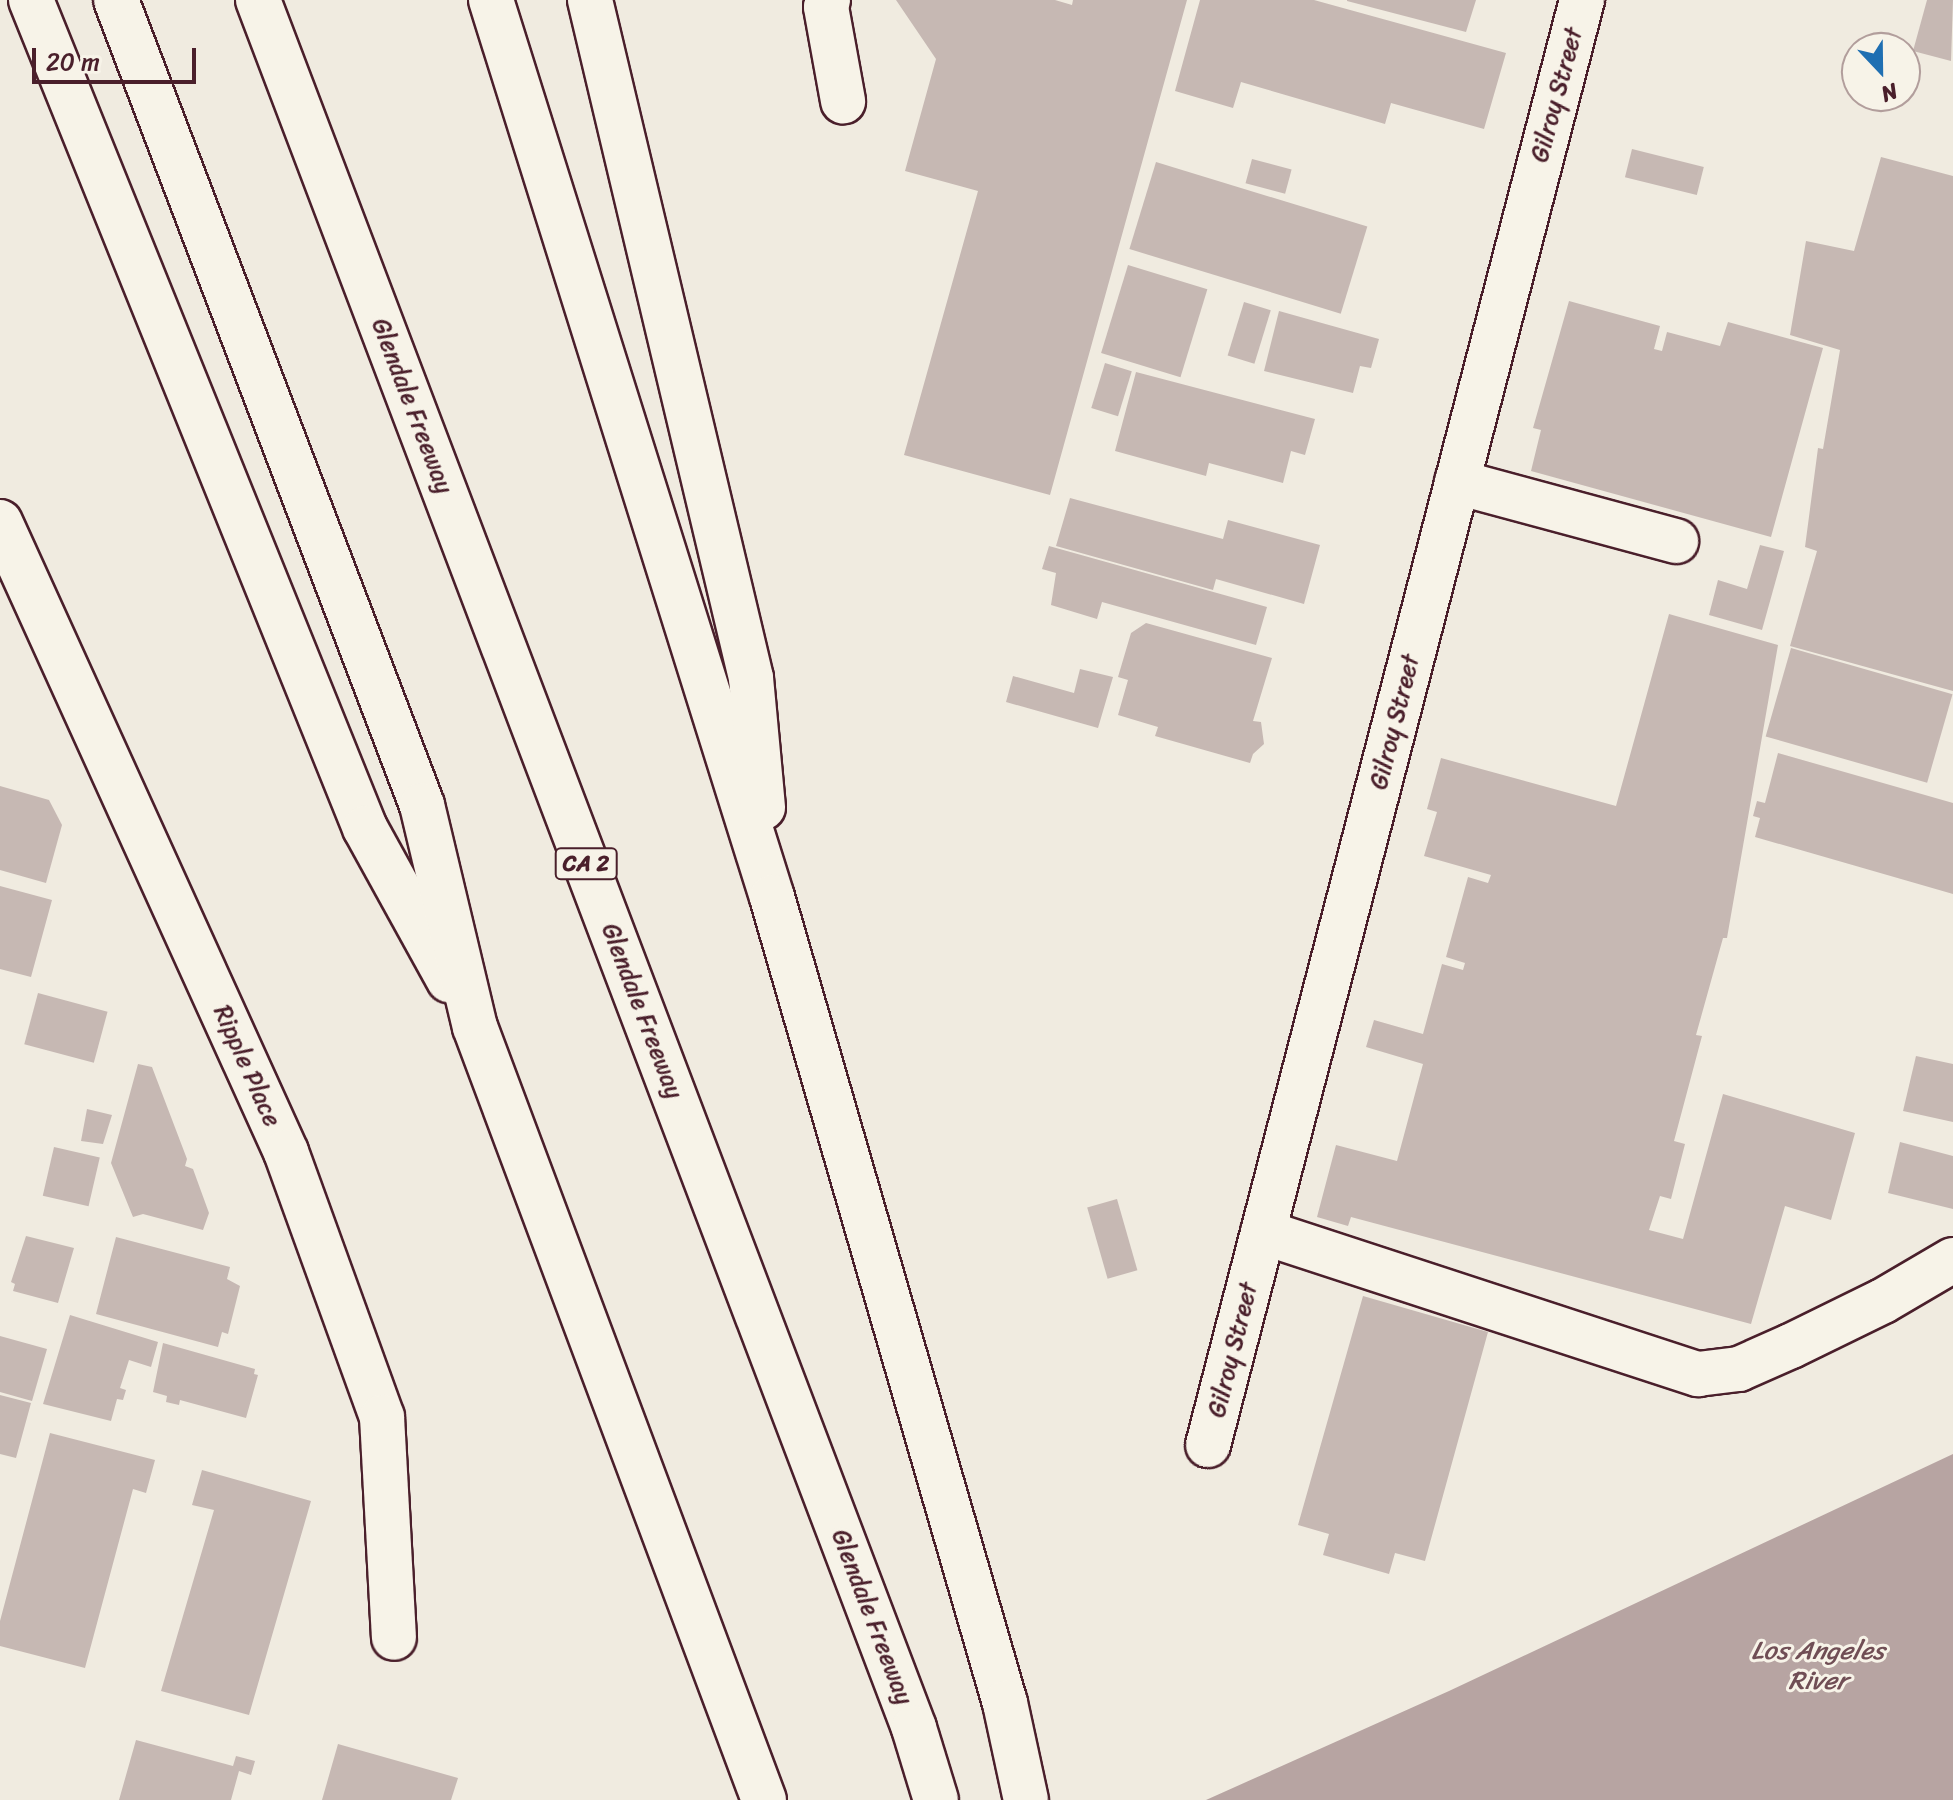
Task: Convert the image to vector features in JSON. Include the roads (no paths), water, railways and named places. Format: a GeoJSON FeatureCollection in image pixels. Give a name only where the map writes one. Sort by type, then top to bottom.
{"type":"FeatureCollection","features":[{"type":"Feature","properties":{"kind":"main road"},"geometry":{"type":"LineString","coordinates":[[31,0],[365,828],[475,1027]]}},
{"type":"Feature","properties":{"kind":"main road"},"geometry":{"type":"LineString","coordinates":[[116,0],[422,805],[475,1027],[762,1791]]}},
{"type":"Feature","properties":{"kind":"main road","name":"Glendale Freeway"},"geometry":{"type":"LineString","coordinates":[[258,0],[914,1728],[936,1800]]}},
{"type":"Feature","properties":{"kind":"main road"},"geometry":{"type":"LineString","coordinates":[[491,0],[772,897],[1005,1703],[1026,1800]]}},
{"type":"Feature","properties":{"kind":"main road"},"geometry":{"type":"LineString","coordinates":[[590,0],[751,678],[772,897]]}},
{"type":"Feature","properties":{"kind":"main road"},"geometry":{"type":"LineString","coordinates":[[828,0],[826,7],[843,101]]}},
{"type":"Feature","properties":{"kind":"main road","name":"Gilroy Street"},"geometry":{"type":"LineString","coordinates":[[1208,1445],[1582,0]]}},
{"type":"Feature","properties":{"kind":"main road"},"geometry":{"type":"LineString","coordinates":[[1457,482],[1676,541]]}},
{"type":"Feature","properties":{"kind":"main road","name":"Ripple Place"},"geometry":{"type":"LineString","coordinates":[[0,522],[286,1152],[377,1402],[382,1417],[394,1638]]}},
{"type":"Feature","properties":{"kind":"main road"},"geometry":{"type":"LineString","coordinates":[[1263,1232],[1698,1374],[1739,1369],[1791,1346],[1883,1301],[1953,1260]]}},
{"type":"Feature","properties":{"kind":"water","name":"Los Angeles River"},"geometry":{"type":"Polygon","coordinates":[[[1953,1454],[1953,1800],[1206,1800],[1449,1691],[1953,1454]]]}}]}
